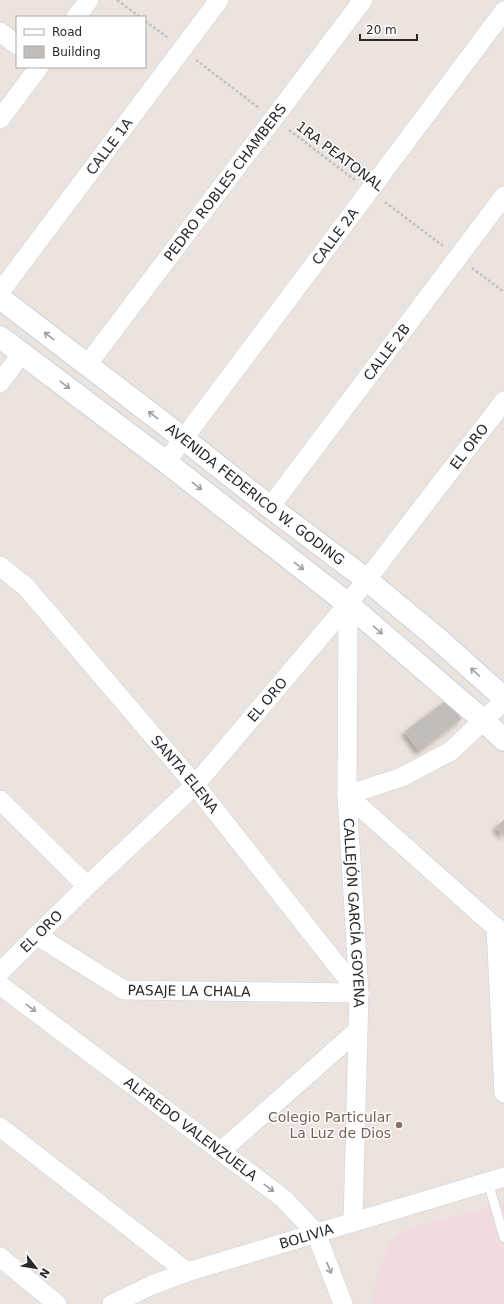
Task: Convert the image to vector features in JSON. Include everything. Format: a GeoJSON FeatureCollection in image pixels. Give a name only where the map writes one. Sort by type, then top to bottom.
{"type":"FeatureCollection","features":[{"type":"Feature","properties":{"kind":"street"},"geometry":{"type":"LineString","coordinates":[[77,16],[89,0]]}},
{"type":"Feature","properties":{"kind":"street","name":"CALLE 1A"},"geometry":{"type":"LineString","coordinates":[[0,292],[219,0]]}},
{"type":"Feature","properties":{"kind":"street","name":"PEDRO ROBLES CHAMBERS"},"geometry":{"type":"LineString","coordinates":[[87,365],[363,0]]}},
{"type":"Feature","properties":{"kind":"street","name":"CALLE 2A"},"geometry":{"type":"LineString","coordinates":[[166,462],[504,12]]}},
{"type":"Feature","properties":{"kind":"street"},"geometry":{"type":"LineString","coordinates":[[0,32],[16,44]]}},
{"type":"Feature","properties":{"kind":"street"},"geometry":{"type":"LineString","coordinates":[[0,118],[38,68]]}},
{"type":"Feature","properties":{"kind":"street","name":"CALLE 2B"},"geometry":{"type":"LineString","coordinates":[[270,507],[504,196]]}},
{"type":"Feature","properties":{"kind":"street","name":"AVENIDA FEDERICO W. GODING"},"geometry":{"type":"LineString","coordinates":[[0,298],[270,507],[367,580],[437,638],[504,699]]}},
{"type":"Feature","properties":{"kind":"street","name":"AVENIDA FEDERICO W. GODING"},"geometry":{"type":"LineString","coordinates":[[0,337],[166,462],[348,604]]}},
{"type":"Feature","properties":{"kind":"street"},"geometry":{"type":"LineString","coordinates":[[0,383],[22,353]]}},
{"type":"Feature","properties":{"kind":"street","name":"EL ORO"},"geometry":{"type":"LineString","coordinates":[[0,972],[87,886],[195,785],[348,604],[504,401]]}},
{"type":"Feature","properties":{"kind":"street","name":"SANTA ELENA"},"geometry":{"type":"LineString","coordinates":[[0,566],[26,586],[195,785],[359,992]]}},
{"type":"Feature","properties":{"kind":"street"},"geometry":{"type":"LineString","coordinates":[[348,604],[504,740]]}},
{"type":"Feature","properties":{"kind":"street","name":"CALLEJÓN GARCÍA GOYENA"},"geometry":{"type":"LineString","coordinates":[[348,604],[347,795],[359,992],[353,1222]]}},
{"type":"Feature","properties":{"kind":"street"},"geometry":{"type":"LineString","coordinates":[[347,795],[402,777],[451,751],[484,721],[504,699]]}},
{"type":"Feature","properties":{"kind":"street"},"geometry":{"type":"LineString","coordinates":[[347,795],[500,931],[504,1093]]}},
{"type":"Feature","properties":{"kind":"street"},"geometry":{"type":"LineString","coordinates":[[0,800],[87,886]]}},
{"type":"Feature","properties":{"kind":"street","name":"PASAJE LA CHALA"},"geometry":{"type":"LineString","coordinates":[[36,935],[124,990],[359,992]]}},
{"type":"Feature","properties":{"kind":"street","name":"ALFREDO VALENZUELA"},"geometry":{"type":"LineString","coordinates":[[0,985],[221,1150],[284,1199],[316,1233],[343,1304]]}},
{"type":"Feature","properties":{"kind":"street"},"geometry":{"type":"LineString","coordinates":[[221,1150],[358,1030]]}},
{"type":"Feature","properties":{"kind":"street"},"geometry":{"type":"LineString","coordinates":[[0,1127],[187,1272]]}},
{"type":"Feature","properties":{"kind":"street","name":"BOLIVIA"},"geometry":{"type":"LineString","coordinates":[[112,1304],[187,1272],[496,1180]]}},
{"type":"Feature","properties":{"kind":"street"},"geometry":{"type":"LineString","coordinates":[[0,1257],[57,1304]]}},
{"type":"Feature","properties":{"kind":"lane"},"geometry":{"type":"LineString","coordinates":[[496,1180],[504,1237]]}},
{"type":"Feature","properties":{"kind":"path"},"geometry":{"type":"LineString","coordinates":[[118,0],[139,16]]}},
{"type":"Feature","properties":{"kind":"path","name":"1RA PEATONAL"},"geometry":{"type":"LineString","coordinates":[[146,22],[504,292]]}},
{"type":"Feature","properties":{"kind":"shaded area"},"geometry":{"type":"Polygon","coordinates":[[[504,1203],[504,1304],[372,1304],[377,1276],[391,1241],[406,1229],[504,1203]]]}},
{"type":"Feature","properties":{"kind":"building"},"geometry":{"type":"Polygon","coordinates":[[[447,700],[461,719],[419,751],[405,732],[447,700]]]}},
{"type":"Feature","properties":{"kind":"building"},"geometry":{"type":"Polygon","coordinates":[[[504,820],[504,836],[496,828],[504,820]]]}},
{"type":"Feature","properties":{"kind":"place","name":"Colegio Particular La Luz de Dios"},"geometry":{"type":"Point","coordinates":[399,1125]}}]}
